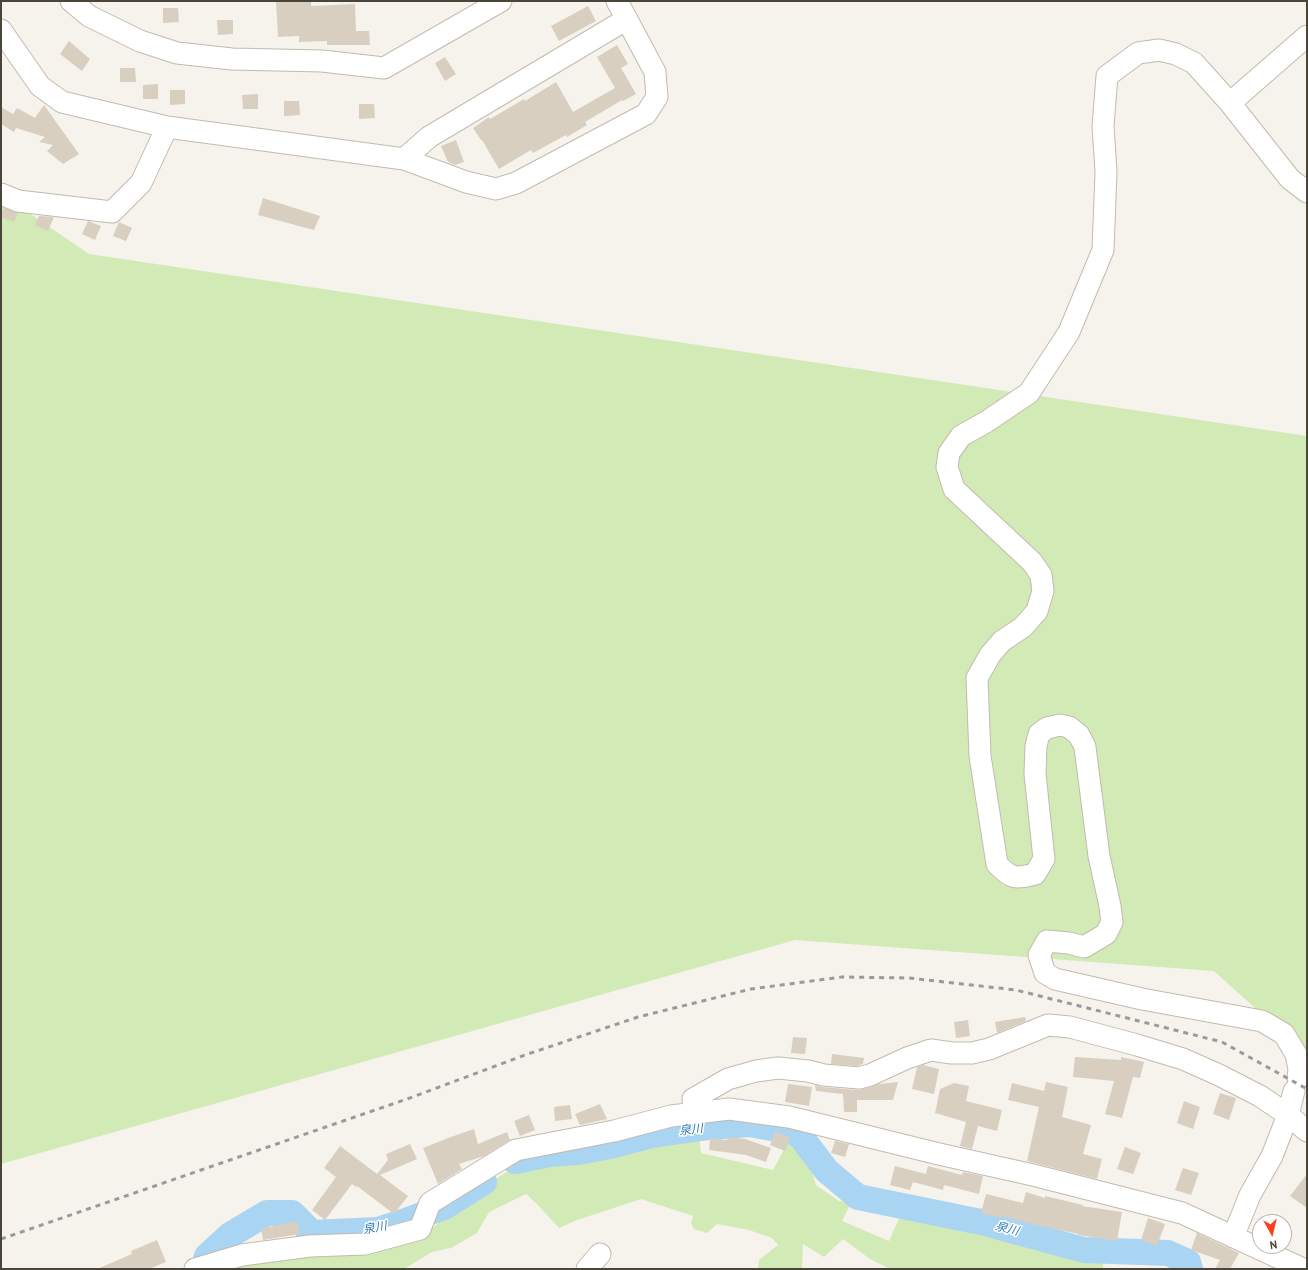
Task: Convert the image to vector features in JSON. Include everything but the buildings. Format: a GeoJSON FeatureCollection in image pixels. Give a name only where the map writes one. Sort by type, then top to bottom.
{"type":"FeatureCollection","features":[{"type":"Feature","properties":{"kind":"street"},"geometry":{"type":"LineString","coordinates":[[71,1],[89,16],[140,42],[177,53],[232,59],[322,61],[384,68],[501,1]]}},
{"type":"Feature","properties":{"kind":"street"},"geometry":{"type":"LineString","coordinates":[[1,30],[40,86],[62,102],[167,127],[404,159],[466,182],[496,189],[516,183],[646,114],[657,97],[655,72],[617,1]]}},
{"type":"Feature","properties":{"kind":"street"},"geometry":{"type":"LineString","coordinates":[[404,159],[429,137],[627,19]]}},
{"type":"Feature","properties":{"kind":"street"},"geometry":{"type":"LineString","coordinates":[[1230,103],[1307,36]]}},
{"type":"Feature","properties":{"kind":"street"},"geometry":{"type":"LineString","coordinates":[[1233,1237],[1250,1195],[1272,1156],[1288,1115],[1299,1068],[1296,1054],[1284,1034],[1262,1021],[1142,999],[1055,979],[1045,973],[1039,955],[1047,941],[1069,943],[1084,947],[1106,934],[1112,922],[1099,856],[1085,747],[1079,735],[1069,727],[1060,725],[1047,728],[1039,734],[1036,746],[1035,774],[1044,859],[1035,874],[1022,877],[1007,875],[997,864],[980,756],[977,678],[990,655],[1002,641],[1023,627],[1037,611],[1043,591],[1041,575],[1032,562],[954,489],[947,467],[949,453],[961,436],[986,422],[1029,393],[1069,332],[1103,250],[1106,172],[1104,126],[1107,76],[1138,53],[1159,50],[1176,54],[1194,64],[1230,103],[1290,179],[1307,192]]}},
{"type":"Feature","properties":{"kind":"street"},"geometry":{"type":"LineString","coordinates":[[1,194],[18,201],[112,212],[141,183],[167,127]]}},
{"type":"Feature","properties":{"kind":"street"},"geometry":{"type":"LineString","coordinates":[[694,1113],[693,1098],[728,1079],[756,1070],[778,1068],[808,1070],[824,1075],[859,1078],[870,1075],[907,1058],[931,1050],[952,1053],[972,1053],[989,1049],[1048,1026],[1070,1027],[1183,1059],[1260,1096],[1288,1115],[1307,1131]]}},
{"type":"Feature","properties":{"kind":"street"},"geometry":{"type":"LineString","coordinates":[[216,1265],[242,1255],[310,1246],[365,1244],[420,1229],[430,1203],[516,1150],[614,1131],[671,1116],[729,1109],[789,1117],[939,1154],[1033,1175],[1182,1213],[1303,1269]]}},
{"type":"Feature","properties":{"kind":"green space"},"geometry":{"type":"Polygon","coordinates":[[[1,194],[89,254],[1307,436],[1307,1055],[1214,971],[795,940],[1,1164],[1,194]]]}},
{"type":"Feature","properties":{"kind":"green space"},"geometry":{"type":"Polygon","coordinates":[[[699,1134],[701,1153],[773,1170],[788,1142],[808,1158],[816,1185],[839,1201],[851,1203],[842,1221],[889,1241],[902,1212],[1012,1237],[1078,1255],[1104,1257],[1103,1269],[890,1269],[870,1259],[843,1239],[824,1257],[803,1244],[802,1269],[758,1269],[759,1260],[778,1245],[772,1238],[749,1230],[717,1224],[707,1233],[694,1229],[691,1223],[693,1216],[641,1199],[577,1220],[559,1228],[526,1194],[489,1212],[477,1233],[451,1248],[432,1252],[404,1269],[231,1269],[248,1260],[430,1230],[473,1194],[517,1165],[607,1151],[699,1134]]]}},
{"type":"Feature","properties":{"kind":"waterway","name":"泉川"},"geometry":{"type":"LineString","coordinates":[[515,1161],[550,1154],[578,1152],[610,1146],[652,1135],[709,1127],[750,1124],[798,1133],[827,1171],[858,1197],[981,1222],[1084,1250],[1168,1253],[1188,1262],[1190,1269]]}},
{"type":"Feature","properties":{"kind":"waterway","name":"泉川"},"geometry":{"type":"LineString","coordinates":[[203,1269],[207,1256],[230,1235],[267,1213],[292,1213],[312,1233],[378,1230],[444,1207],[484,1182]]}},
{"type":"Feature","properties":{"kind":"railway"},"geometry":{"type":"LineString","coordinates":[[1,1239],[407,1099],[525,1055],[638,1017],[751,989],[842,977],[909,978],[1016,990],[1222,1042],[1307,1089]]}}]}
